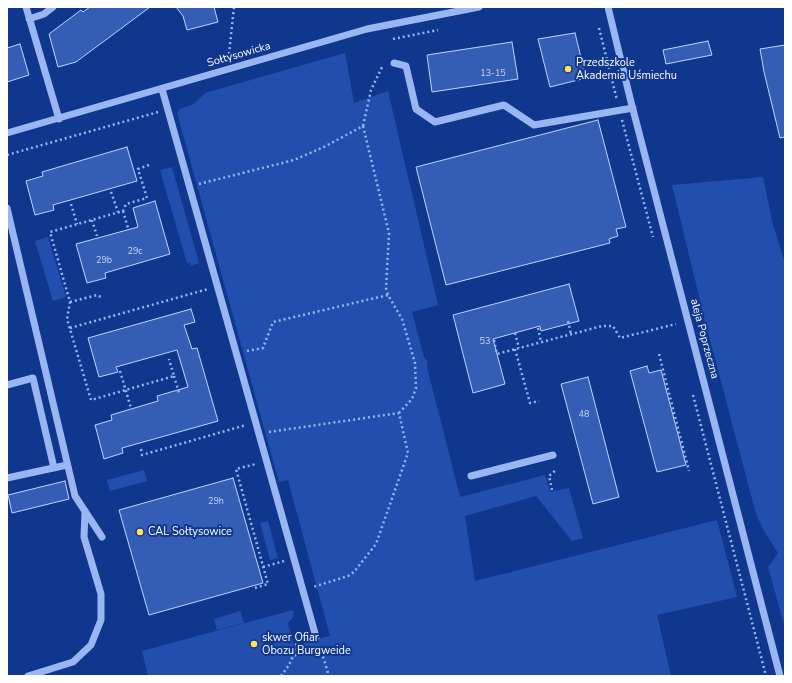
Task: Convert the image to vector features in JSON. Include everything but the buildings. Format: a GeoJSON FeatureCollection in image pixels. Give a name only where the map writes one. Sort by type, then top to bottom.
{"type":"FeatureCollection","features":[{"type":"Feature","properties":{"kind":"street"},"geometry":{"type":"LineString","coordinates":[[26,7],[59,119]]}},
{"type":"Feature","properties":{"kind":"street"},"geometry":{"type":"LineString","coordinates":[[29,19],[44,14],[53,7]]}},
{"type":"Feature","properties":{"kind":"street","name":"Sołtysowicka"},"geometry":{"type":"LineString","coordinates":[[7,133],[367,30],[462,8],[479,7]]}},
{"type":"Feature","properties":{"kind":"street","name":"aleja Poprzeczna"},"geometry":{"type":"LineString","coordinates":[[608,7],[780,676]]}},
{"type":"Feature","properties":{"kind":"street"},"geometry":{"type":"LineString","coordinates":[[394,64],[406,66],[416,109],[435,122],[504,106],[534,125],[633,108]]}},
{"type":"Feature","properties":{"kind":"street"},"geometry":{"type":"LineString","coordinates":[[162,89],[316,637]]}},
{"type":"Feature","properties":{"kind":"street"},"geometry":{"type":"LineString","coordinates":[[7,208],[75,496],[102,537]]}},
{"type":"Feature","properties":{"kind":"street"},"geometry":{"type":"LineString","coordinates":[[7,242],[15,240]]}},
{"type":"Feature","properties":{"kind":"street"},"geometry":{"type":"LineString","coordinates":[[7,385],[33,378],[54,468]]}},
{"type":"Feature","properties":{"kind":"street"},"geometry":{"type":"LineString","coordinates":[[471,476],[553,455]]}},
{"type":"Feature","properties":{"kind":"street"},"geometry":{"type":"LineString","coordinates":[[7,478],[67,465]]}},
{"type":"Feature","properties":{"kind":"street"},"geometry":{"type":"LineString","coordinates":[[28,676],[73,662],[90,644],[101,620],[100,594],[84,537],[84,511]]}},
{"type":"Feature","properties":{"kind":"path"},"geometry":{"type":"LineString","coordinates":[[229,54],[234,7]]}},
{"type":"Feature","properties":{"kind":"path"},"geometry":{"type":"LineString","coordinates":[[599,28],[654,244]]}},
{"type":"Feature","properties":{"kind":"path"},"geometry":{"type":"LineString","coordinates":[[392,39],[438,30]]}},
{"type":"Feature","properties":{"kind":"path"},"geometry":{"type":"LineString","coordinates":[[259,434],[276,430],[399,413],[412,399],[416,388],[415,363],[402,319],[388,296],[386,288],[389,233],[363,126],[372,90],[385,61]]}},
{"type":"Feature","properties":{"kind":"path"},"geometry":{"type":"LineString","coordinates":[[7,155],[168,110]]}},
{"type":"Feature","properties":{"kind":"path"},"geometry":{"type":"LineString","coordinates":[[190,186],[294,160],[324,147],[363,126]]}},
{"type":"Feature","properties":{"kind":"path"},"geometry":{"type":"LineString","coordinates":[[149,166],[138,169],[147,198],[126,204],[122,211],[50,232],[70,302],[67,319],[91,400],[174,376]]}},
{"type":"Feature","properties":{"kind":"path"},"geometry":{"type":"LineString","coordinates":[[111,192],[118,212]]}},
{"type":"Feature","properties":{"kind":"path"},"geometry":{"type":"LineString","coordinates":[[71,204],[77,224]]}},
{"type":"Feature","properties":{"kind":"path"},"geometry":{"type":"LineString","coordinates":[[122,211],[128,228]]}},
{"type":"Feature","properties":{"kind":"path"},"geometry":{"type":"LineString","coordinates":[[92,220],[97,236]]}},
{"type":"Feature","properties":{"kind":"path"},"geometry":{"type":"LineString","coordinates":[[70,328],[209,289]]}},
{"type":"Feature","properties":{"kind":"path"},"geometry":{"type":"LineString","coordinates":[[70,302],[97,295],[101,297]]}},
{"type":"Feature","properties":{"kind":"path"},"geometry":{"type":"LineString","coordinates":[[236,353],[263,348],[274,322],[388,296]]}},
{"type":"Feature","properties":{"kind":"path"},"geometry":{"type":"LineString","coordinates":[[674,317],[677,329]]}},
{"type":"Feature","properties":{"kind":"path"},"geometry":{"type":"LineString","coordinates":[[568,321],[571,334]]}},
{"type":"Feature","properties":{"kind":"path"},"geometry":{"type":"LineString","coordinates":[[494,340],[497,354],[602,326],[613,326],[620,338],[676,324]]}},
{"type":"Feature","properties":{"kind":"path"},"geometry":{"type":"LineString","coordinates":[[538,328],[541,342]]}},
{"type":"Feature","properties":{"kind":"path"},"geometry":{"type":"LineString","coordinates":[[515,333],[519,348]]}},
{"type":"Feature","properties":{"kind":"path"},"geometry":{"type":"LineString","coordinates":[[515,349],[530,403],[539,401]]}},
{"type":"Feature","properties":{"kind":"path"},"geometry":{"type":"LineString","coordinates":[[659,354],[689,471]]}},
{"type":"Feature","properties":{"kind":"path"},"geometry":{"type":"LineString","coordinates":[[169,358],[179,393]]}},
{"type":"Feature","properties":{"kind":"path"},"geometry":{"type":"LineString","coordinates":[[120,371],[130,408]]}},
{"type":"Feature","properties":{"kind":"path"},"geometry":{"type":"LineString","coordinates":[[692,390],[766,676]]}},
{"type":"Feature","properties":{"kind":"path"},"geometry":{"type":"LineString","coordinates":[[303,590],[348,576],[354,572],[376,544],[408,453],[399,413]]}},
{"type":"Feature","properties":{"kind":"path"},"geometry":{"type":"LineString","coordinates":[[141,449],[142,455],[247,425]]}},
{"type":"Feature","properties":{"kind":"path"},"geometry":{"type":"LineString","coordinates":[[255,588],[268,584],[236,469],[267,461]]}},
{"type":"Feature","properties":{"kind":"path"},"geometry":{"type":"LineString","coordinates":[[552,490],[549,476],[556,469]]}},
{"type":"Feature","properties":{"kind":"path"},"geometry":{"type":"LineString","coordinates":[[263,567],[285,560]]}},
{"type":"Feature","properties":{"kind":"path"},"geometry":{"type":"LineString","coordinates":[[281,676],[290,665],[298,638],[306,635]]}},
{"type":"Feature","properties":{"kind":"path"},"geometry":{"type":"LineString","coordinates":[[316,637],[329,676]]}},
{"type":"Feature","properties":{"kind":"path"},"geometry":{"type":"LineString","coordinates":[[293,656],[320,646]]}},
{"type":"Feature","properties":{"kind":"shaded area"},"geometry":{"type":"Polygon","coordinates":[[[345,53],[354,103],[388,91],[438,305],[412,312],[424,357],[428,362],[427,367],[460,497],[545,475],[550,492],[569,488],[583,538],[572,541],[536,496],[465,516],[475,581],[717,520],[737,597],[657,615],[671,676],[148,676],[142,651],[293,610],[294,616],[288,623],[294,645],[330,636],[288,480],[279,482],[177,113],[180,109],[194,104],[205,93],[345,53]]]}},
{"type":"Feature","properties":{"kind":"shaded area"},"geometry":{"type":"Polygon","coordinates":[[[172,167],[199,263],[191,266],[190,262],[187,263],[160,170],[172,167]]]}},
{"type":"Feature","properties":{"kind":"shaded area"},"geometry":{"type":"Polygon","coordinates":[[[763,177],[772,221],[785,263],[785,628],[768,567],[778,553],[764,531],[756,514],[705,321],[672,185],[763,177]]]}},
{"type":"Feature","properties":{"kind":"shaded area"},"geometry":{"type":"Polygon","coordinates":[[[48,237],[66,297],[53,301],[35,241],[48,237]]]}},
{"type":"Feature","properties":{"kind":"shaded area"},"geometry":{"type":"Polygon","coordinates":[[[144,470],[147,481],[110,491],[107,480],[144,470]]]}},
{"type":"Feature","properties":{"kind":"shaded area"},"geometry":{"type":"Polygon","coordinates":[[[268,521],[278,558],[270,560],[260,523],[268,521]]]}},
{"type":"Feature","properties":{"kind":"shaded area"},"geometry":{"type":"Polygon","coordinates":[[[240,611],[244,623],[217,630],[214,619],[240,611]]]}},
{"type":"Feature","properties":{"kind":"place","name":"Przedszkole Akademia Uśmiechu"},"geometry":{"type":"Point","coordinates":[568,69]}},
{"type":"Feature","properties":{"kind":"place","name":"CAL Sołtysowice"},"geometry":{"type":"Point","coordinates":[140,532]}},
{"type":"Feature","properties":{"kind":"place","name":"skwer Ofiar Obozu Burgweide"},"geometry":{"type":"Point","coordinates":[254,644]}}]}
